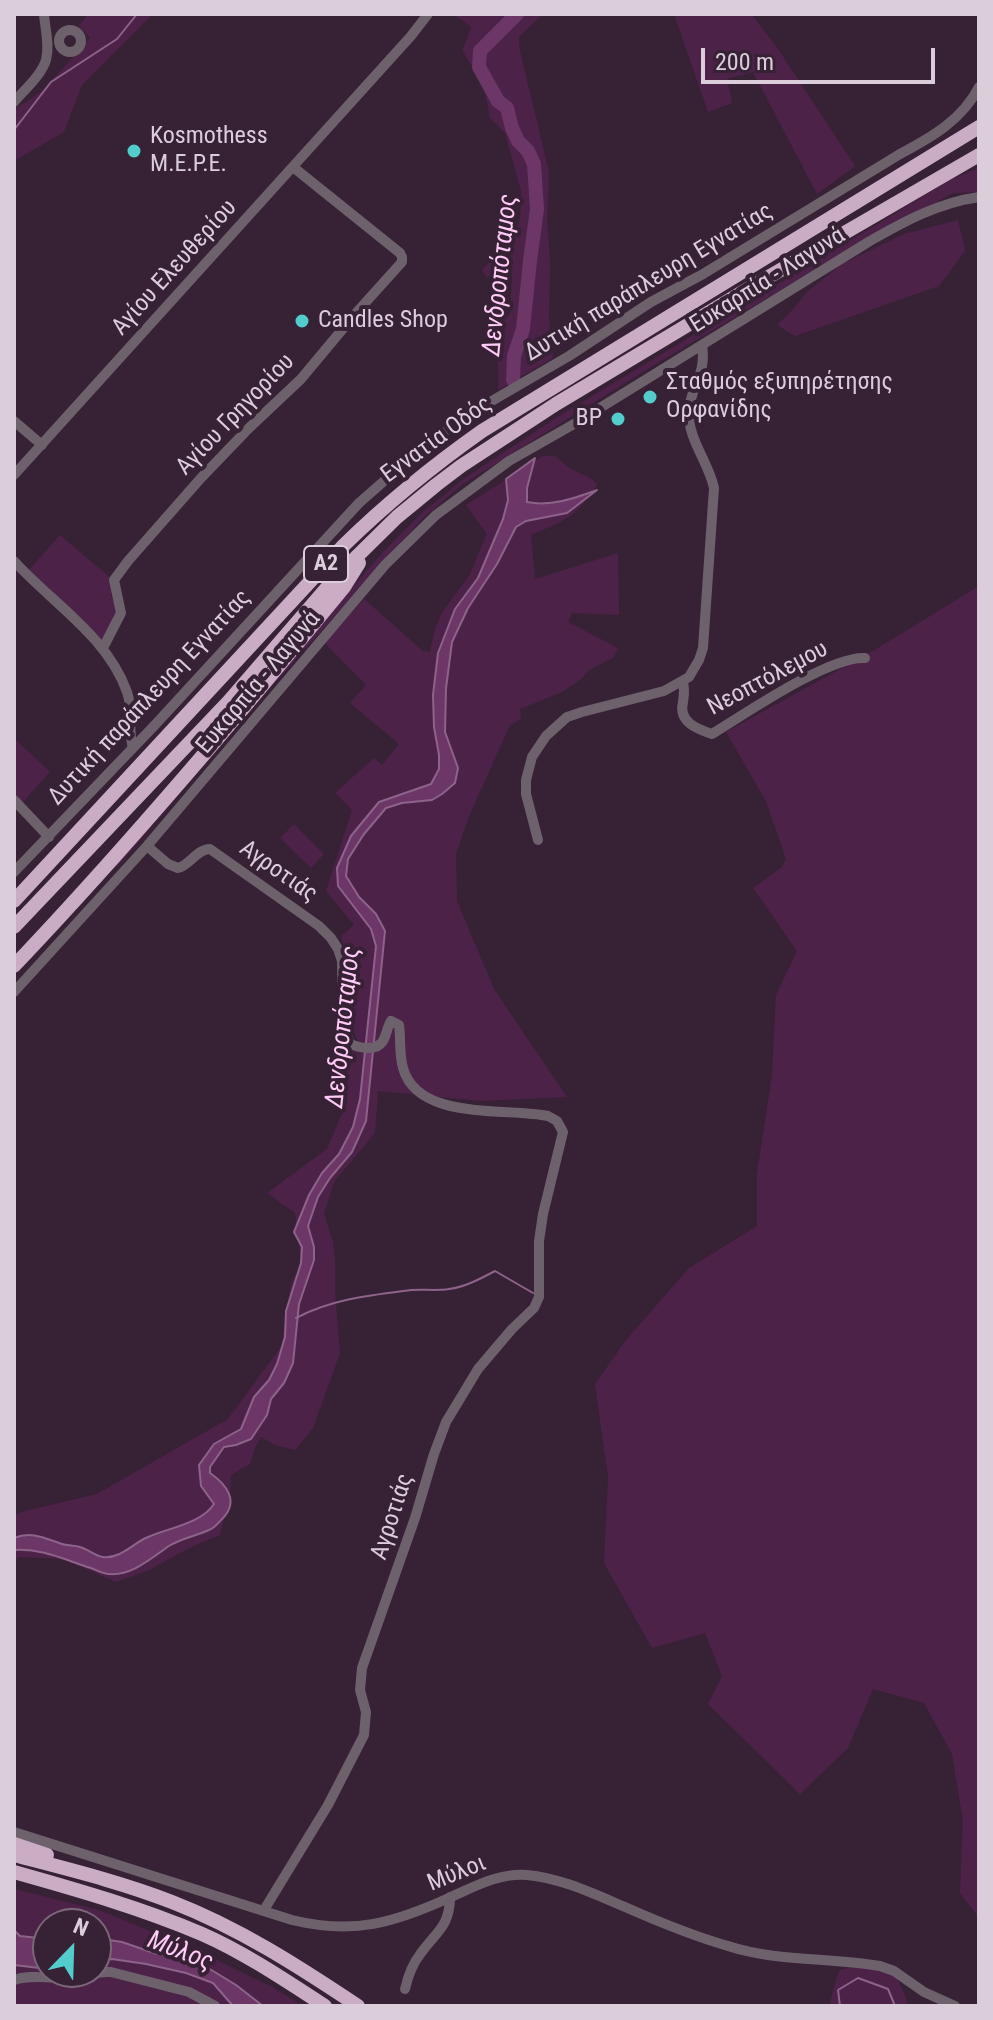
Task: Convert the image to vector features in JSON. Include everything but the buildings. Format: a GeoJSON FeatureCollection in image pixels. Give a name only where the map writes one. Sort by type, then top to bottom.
{"type":"FeatureCollection","features":[{"type":"Feature","properties":{"kind":"highway","name":"Εγνατία Οδός"},"geometry":{"type":"LineString","coordinates":[[14,901],[343,546],[399,493],[482,431],[977,127]]}},
{"type":"Feature","properties":{"kind":"highway","name":"Εγνατία Οδός"},"geometry":{"type":"LineString","coordinates":[[14,927],[229,701],[337,576],[397,517],[461,466],[556,404],[979,155]]}},
{"type":"Feature","properties":{"kind":"highway"},"geometry":{"type":"LineString","coordinates":[[937,180],[979,163]]}},
{"type":"Feature","properties":{"kind":"highway"},"geometry":{"type":"LineString","coordinates":[[14,966],[119,851],[302,638],[344,587],[375,539]]}},
{"type":"Feature","properties":{"kind":"highway"},"geometry":{"type":"LineString","coordinates":[[14,1844],[62,1860],[91,1876]]}},
{"type":"Feature","properties":{"kind":"highway"},"geometry":{"type":"LineString","coordinates":[[14,1855],[171,1902],[219,1923],[261,1943],[358,2006]]}},
{"type":"Feature","properties":{"kind":"highway"},"geometry":{"type":"LineString","coordinates":[[14,1872],[125,1904],[204,1936],[248,1958],[325,2006]]}},
{"type":"Feature","properties":{"kind":"street"},"geometry":{"type":"LineString","coordinates":[[14,102],[42,69],[53,42],[44,14]]}},
{"type":"Feature","properties":{"kind":"street","name":"Αγίου Ελευθερίου"},"geometry":{"type":"LineString","coordinates":[[14,475],[428,14]]}},
{"type":"Feature","properties":{"kind":"street","name":"Δυτική παράπλευρη Εγνατίας"},"geometry":{"type":"LineString","coordinates":[[14,872],[359,503],[416,453],[466,416],[569,356],[651,302],[930,138],[957,118],[979,87]]}},
{"type":"Feature","properties":{"kind":"street","name":"Αγίου Γρηγορίου"},"geometry":{"type":"LineString","coordinates":[[103,648],[121,613],[114,580],[128,561],[201,478],[301,379],[402,262],[400,253],[293,167]]}},
{"type":"Feature","properties":{"kind":"street","name":"Ευκαρπία - Λαγυνά"},"geometry":{"type":"LineString","coordinates":[[14,992],[147,846],[366,587],[436,515],[509,461],[870,241],[913,217],[958,200],[979,197]]}},
{"type":"Feature","properties":{"kind":"street"},"geometry":{"type":"LineString","coordinates":[[538,840],[526,794],[526,780],[532,757],[546,736],[567,717],[664,691],[683,682],[694,670],[703,648],[714,488],[695,440],[689,411],[702,370],[702,345]]}},
{"type":"Feature","properties":{"kind":"street"},"geometry":{"type":"LineString","coordinates":[[14,421],[42,445]]}},
{"type":"Feature","properties":{"kind":"street"},"geometry":{"type":"LineString","coordinates":[[14,561],[103,648],[129,696],[129,730],[133,748]]}},
{"type":"Feature","properties":{"kind":"street","name":"Νεοπτόλεμου"},"geometry":{"type":"LineString","coordinates":[[683,682],[685,694],[682,708],[685,718],[694,727],[712,734],[782,691],[838,663],[865,658]]}},
{"type":"Feature","properties":{"kind":"street"},"geometry":{"type":"LineString","coordinates":[[14,800],[49,837]]}},
{"type":"Feature","properties":{"kind":"street","name":"Αγροτιάς"},"geometry":{"type":"LineString","coordinates":[[147,846],[177,868],[186,865],[204,849],[210,849],[319,926],[338,949],[342,961],[343,1010],[349,1043],[358,1048],[377,1047],[388,1024],[396,1021],[408,1081],[428,1098],[452,1107],[539,1114],[557,1121],[561,1127],[562,1139],[539,1241],[539,1297],[534,1308],[478,1369],[446,1422],[362,1668],[360,1690],[366,1712],[364,1735],[328,1805],[264,1910]]}},
{"type":"Feature","properties":{"kind":"street","name":"Μύλοι"},"geometry":{"type":"LineString","coordinates":[[14,1832],[314,1925],[351,1927],[382,1923],[502,1877],[524,1875],[544,1878],[584,1890],[683,1931],[737,1949],[880,1966],[955,2006]]}},
{"type":"Feature","properties":{"kind":"street"},"geometry":{"type":"LineString","coordinates":[[405,1989],[419,1955],[446,1923],[450,1897]]}},
{"type":"Feature","properties":{"kind":"street"},"geometry":{"type":"LineString","coordinates":[[14,1980],[28,1976],[60,1978],[111,1972],[189,1992],[215,2006]]}},
{"type":"Feature","properties":{"kind":"shaded area"},"geometry":{"type":"Polygon","coordinates":[[[88,14],[153,14],[82,85],[64,132],[14,161],[14,110],[42,91],[86,43],[90,37],[78,27],[88,14]]]}},
{"type":"Feature","properties":{"kind":"shaded area"},"geometry":{"type":"Polygon","coordinates":[[[453,14],[543,14],[519,37],[519,47],[549,172],[549,318],[553,358],[498,390],[499,320],[510,315],[512,274],[487,277],[482,270],[489,262],[503,267],[510,241],[520,221],[521,191],[505,133],[489,117],[484,90],[462,50],[472,27],[453,14]]]}},
{"type":"Feature","properties":{"kind":"shaded area"},"geometry":{"type":"Polygon","coordinates":[[[674,14],[751,14],[776,46],[855,166],[817,194],[753,72],[727,79],[732,103],[708,112],[674,14]]]}},
{"type":"Feature","properties":{"kind":"shaded area"},"geometry":{"type":"Polygon","coordinates":[[[979,168],[979,192],[953,193],[842,254],[654,365],[463,484],[425,516],[261,698],[117,867],[114,863],[382,553],[422,513],[462,480],[559,416],[952,179],[979,168]]]}},
{"type":"Feature","properties":{"kind":"shaded area"},"geometry":{"type":"Polygon","coordinates":[[[958,220],[965,251],[939,286],[795,336],[777,325],[808,291],[842,264],[904,234],[958,220]]]}},
{"type":"Feature","properties":{"kind":"shaded area"},"geometry":{"type":"Polygon","coordinates":[[[543,456],[555,456],[597,485],[569,516],[531,535],[535,579],[618,553],[619,615],[572,613],[568,622],[618,648],[613,658],[589,670],[562,692],[520,709],[521,719],[510,725],[469,816],[456,854],[457,901],[494,989],[567,1097],[481,1101],[378,1091],[375,1133],[334,1182],[324,1213],[333,1242],[340,1353],[313,1428],[295,1450],[275,1445],[261,1437],[250,1464],[231,1475],[230,1496],[220,1535],[147,1571],[116,1582],[63,1559],[19,1557],[14,1562],[14,1516],[97,1494],[228,1419],[281,1347],[291,1284],[301,1263],[295,1213],[267,1193],[327,1149],[344,1109],[348,1059],[358,1041],[350,1013],[347,962],[341,936],[354,925],[326,891],[352,810],[335,793],[374,758],[382,765],[399,744],[350,703],[366,685],[324,642],[364,599],[423,651],[430,652],[441,614],[469,576],[487,534],[466,505],[543,456]]]}},
{"type":"Feature","properties":{"kind":"shaded area"},"geometry":{"type":"Polygon","coordinates":[[[535,458],[527,488],[527,502],[554,503],[597,490],[567,513],[526,521],[516,527],[497,564],[468,608],[452,642],[446,688],[445,732],[458,768],[455,783],[432,800],[386,808],[348,859],[346,876],[359,897],[376,914],[385,931],[366,1121],[352,1152],[318,1197],[308,1226],[314,1260],[299,1304],[293,1363],[284,1383],[271,1399],[267,1415],[251,1439],[224,1447],[210,1467],[210,1473],[229,1494],[228,1512],[211,1529],[174,1543],[141,1565],[117,1574],[104,1573],[44,1553],[14,1550],[14,1538],[32,1535],[109,1557],[148,1537],[193,1521],[214,1504],[201,1486],[199,1465],[214,1444],[241,1429],[254,1397],[269,1380],[277,1364],[285,1337],[286,1311],[301,1263],[302,1247],[294,1232],[309,1195],[322,1173],[339,1154],[353,1127],[360,1099],[376,946],[371,929],[338,886],[337,868],[351,836],[379,802],[431,784],[439,769],[433,695],[438,653],[455,609],[478,578],[503,519],[508,500],[506,479],[535,458]]]}},
{"type":"Feature","properties":{"kind":"shaded area"},"geometry":{"type":"Polygon","coordinates":[[[60,535],[112,579],[111,596],[121,609],[115,627],[100,641],[28,571],[60,535]]]}},
{"type":"Feature","properties":{"kind":"shaded area"},"geometry":{"type":"Polygon","coordinates":[[[979,586],[979,1918],[960,1893],[963,1821],[952,1754],[924,1703],[873,1689],[848,1748],[800,1794],[708,1704],[722,1676],[705,1633],[652,1648],[604,1563],[608,1477],[595,1384],[626,1340],[689,1268],[757,1226],[757,1174],[772,1075],[776,995],[797,951],[753,888],[782,867],[786,859],[766,801],[726,732],[873,651],[979,586]]]}},
{"type":"Feature","properties":{"kind":"shaded area"},"geometry":{"type":"Polygon","coordinates":[[[14,738],[50,772],[22,803],[14,795],[14,738]]]}},
{"type":"Feature","properties":{"kind":"shaded area"},"geometry":{"type":"Polygon","coordinates":[[[294,824],[324,854],[311,868],[280,838],[294,824]]]}},
{"type":"Feature","properties":{"kind":"shaded area"},"geometry":{"type":"Polygon","coordinates":[[[14,1889],[91,1908],[32,1908],[32,1988],[112,1988],[112,1915],[196,1950],[274,1988],[303,2006],[14,2006],[14,1889]]]}},
{"type":"Feature","properties":{"kind":"shaded area"},"geometry":{"type":"Polygon","coordinates":[[[14,1930],[20,1936],[32,1937],[32,1967],[14,1965],[14,1930]]]}},
{"type":"Feature","properties":{"kind":"shaded area"},"geometry":{"type":"Polygon","coordinates":[[[112,1940],[157,1954],[195,1960],[263,2006],[233,2006],[213,1983],[146,1964],[112,1959],[112,1940]]]}},
{"type":"Feature","properties":{"kind":"shaded area"},"geometry":{"type":"Polygon","coordinates":[[[848,1968],[868,1968],[896,1976],[908,2006],[829,2006],[838,1973],[848,1968]]]}},
{"type":"Feature","properties":{"kind":"waterway"},"geometry":{"type":"LineString","coordinates":[[14,130],[51,82],[117,39],[137,14]]}},
{"type":"Feature","properties":{"kind":"waterway","name":"Δενδροπόταμος"},"geometry":{"type":"LineString","coordinates":[[513,380],[514,356],[523,329],[537,209],[534,164],[528,151],[518,141],[507,108],[498,101],[479,67],[480,51],[517,14]]}},
{"type":"Feature","properties":{"kind":"waterway"},"geometry":{"type":"LineString","coordinates":[[296,1318],[352,1299],[411,1290],[455,1288],[495,1271],[533,1293]]}},
{"type":"Feature","properties":{"kind":"waterway","name":"Μύλος"},"geometry":{"type":"LineString","coordinates":[[840,2006],[838,1990],[858,1978],[888,1989],[895,2006]]}},
{"type":"Feature","properties":{"kind":"place","name":"Kosmothess M.E.P.E."},"geometry":{"type":"Point","coordinates":[134,151]}},
{"type":"Feature","properties":{"kind":"place","name":"Candles Shop"},"geometry":{"type":"Point","coordinates":[302,321]}},
{"type":"Feature","properties":{"kind":"place","name":"Σταθμός εξυπηρέτησης Ορφανίδης"},"geometry":{"type":"Point","coordinates":[650,397]}},
{"type":"Feature","properties":{"kind":"place","name":"BP"},"geometry":{"type":"Point","coordinates":[618,419]}}]}
